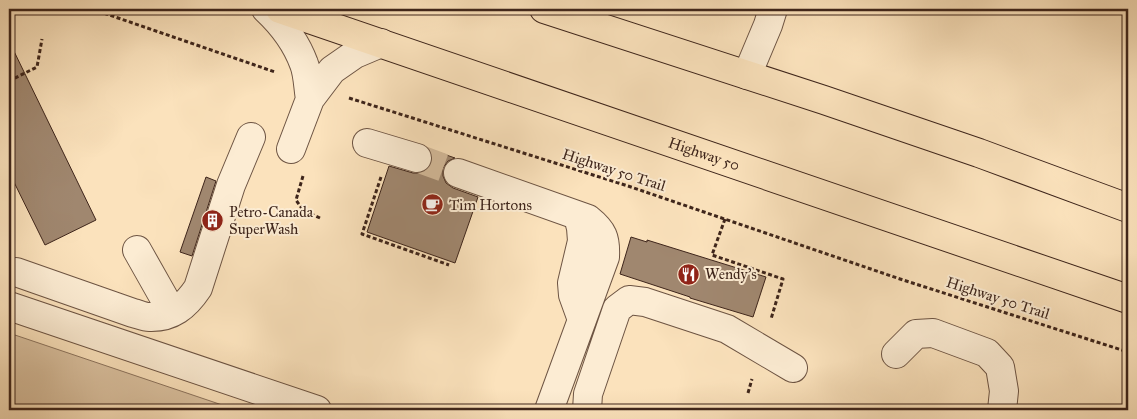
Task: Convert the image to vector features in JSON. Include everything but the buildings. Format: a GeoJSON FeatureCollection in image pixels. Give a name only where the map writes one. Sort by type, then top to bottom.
{"type":"FeatureCollection","features":[{"type":"Feature","properties":{"kind":"main road","name":"Highway 50"},"geometry":{"type":"LineString","coordinates":[[280,9],[1128,299]]}},
{"type":"Feature","properties":{"kind":"main road"},"geometry":{"type":"LineString","coordinates":[[544,9],[824,100],[979,153],[1128,208]]}},
{"type":"Feature","properties":{"kind":"lane"},"geometry":{"type":"LineString","coordinates":[[266,9],[277,19],[293,41],[305,65],[312,90]]}},
{"type":"Feature","properties":{"kind":"lane"},"geometry":{"type":"LineString","coordinates":[[747,75],[773,9]]}},
{"type":"Feature","properties":{"kind":"lane"},"geometry":{"type":"LineString","coordinates":[[291,149],[312,90],[332,70],[355,54],[381,43]]}},
{"type":"Feature","properties":{"kind":"lane"},"geometry":{"type":"LineString","coordinates":[[16,272],[148,317],[164,316],[178,310],[190,300],[198,288],[231,185],[251,137]]}},
{"type":"Feature","properties":{"kind":"lane"},"geometry":{"type":"LineString","coordinates":[[367,143],[417,158]]}},
{"type":"Feature","properties":{"kind":"lane"},"geometry":{"type":"LineString","coordinates":[[458,173],[588,220],[597,226],[603,235],[606,246],[605,257],[549,410]]}},
{"type":"Feature","properties":{"kind":"lane"},"geometry":{"type":"LineString","coordinates":[[137,250],[172,312]]}},
{"type":"Feature","properties":{"kind":"lane"},"geometry":{"type":"LineString","coordinates":[[587,410],[588,394],[617,309],[629,300],[645,302],[727,329],[793,368]]}},
{"type":"Feature","properties":{"kind":"lane"},"geometry":{"type":"LineString","coordinates":[[9,306],[317,410]]}},
{"type":"Feature","properties":{"kind":"lane"},"geometry":{"type":"LineString","coordinates":[[896,354],[916,334],[933,333],[987,353],[1000,367],[1004,390],[1002,410]]}},
{"type":"Feature","properties":{"kind":"path","name":"Highway 50 Trail"},"geometry":{"type":"LineString","coordinates":[[92,9],[312,90],[628,186],[900,279],[1128,352]]}},
{"type":"Feature","properties":{"kind":"path"},"geometry":{"type":"LineString","coordinates":[[9,81],[37,67],[42,39]]}},
{"type":"Feature","properties":{"kind":"path"},"geometry":{"type":"LineString","coordinates":[[383,171],[362,234],[449,265]]}},
{"type":"Feature","properties":{"kind":"path"},"geometry":{"type":"LineString","coordinates":[[725,219],[712,255],[783,279],[768,327]]}},
{"type":"Feature","properties":{"kind":"shaded area"},"geometry":{"type":"Polygon","coordinates":[[[9,333],[237,410],[9,410],[9,333]]]}},
{"type":"Feature","properties":{"kind":"tunnel"},"geometry":{"type":"LineString","coordinates":[[417,158],[458,173]]}},
{"type":"Feature","properties":{"kind":"place","name":"Tim Hortons"},"geometry":{"type":"Point","coordinates":[433,205]}},
{"type":"Feature","properties":{"kind":"place","name":"Petro-Canada SuperWash"},"geometry":{"type":"Point","coordinates":[213,221]}},
{"type":"Feature","properties":{"kind":"place","name":"Wendy's"},"geometry":{"type":"Point","coordinates":[689,274]}}]}
